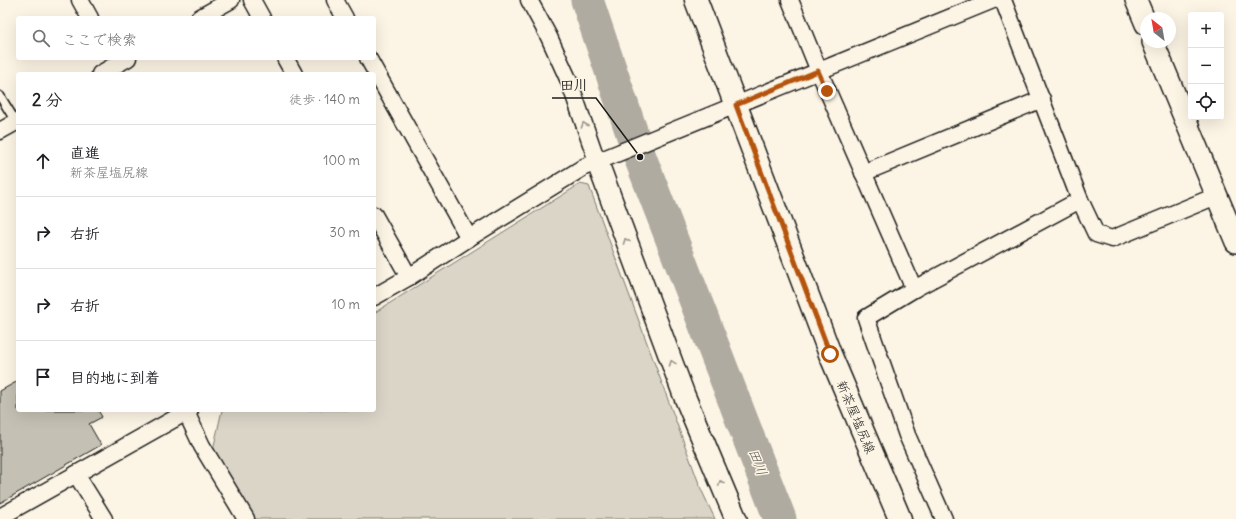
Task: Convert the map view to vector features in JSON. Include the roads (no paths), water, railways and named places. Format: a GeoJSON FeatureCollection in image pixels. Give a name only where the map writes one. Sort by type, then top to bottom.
{"type":"FeatureCollection","features":[{"type":"Feature","properties":{"kind":"main road","name":"新茶屋塩尻線"},"geometry":{"type":"LineString","coordinates":[[696,0],[830,354],[900,519]]}},
{"type":"Feature","properties":{"kind":"street"},"geometry":{"type":"LineString","coordinates":[[80,0],[89,16]]}},
{"type":"Feature","properties":{"kind":"street"},"geometry":{"type":"LineString","coordinates":[[203,16],[231,0]]}},
{"type":"Feature","properties":{"kind":"street"},"geometry":{"type":"LineString","coordinates":[[252,0],[261,16]]}},
{"type":"Feature","properties":{"kind":"street"},"geometry":{"type":"LineString","coordinates":[[335,0],[344,16]]}},
{"type":"Feature","properties":{"kind":"street"},"geometry":{"type":"LineString","coordinates":[[529,0],[549,37],[604,159],[684,395],[736,519]]}},
{"type":"Feature","properties":{"kind":"street"},"geometry":{"type":"LineString","coordinates":[[790,0],[818,71],[914,289]]}},
{"type":"Feature","properties":{"kind":"street"},"geometry":{"type":"LineString","coordinates":[[376,296],[409,277],[584,167],[993,0]]}},
{"type":"Feature","properties":{"kind":"street"},"geometry":{"type":"LineString","coordinates":[[1003,0],[1080,200],[1096,234],[1112,239],[1216,196]]}},
{"type":"Feature","properties":{"kind":"street"},"geometry":{"type":"LineString","coordinates":[[1136,0],[1141,12]]}},
{"type":"Feature","properties":{"kind":"street"},"geometry":{"type":"LineString","coordinates":[[1155,48],[1236,242]]}},
{"type":"Feature","properties":{"kind":"street"},"geometry":{"type":"LineString","coordinates":[[103,72],[119,60]]}},
{"type":"Feature","properties":{"kind":"street"},"geometry":{"type":"LineString","coordinates":[[286,60],[293,72]]}},
{"type":"Feature","properties":{"kind":"street"},"geometry":{"type":"LineString","coordinates":[[369,60],[376,72]]}},
{"type":"Feature","properties":{"kind":"street"},"geometry":{"type":"LineString","coordinates":[[376,72],[469,238]]}},
{"type":"Feature","properties":{"kind":"street"},"geometry":{"type":"LineString","coordinates":[[864,173],[1042,99]]}},
{"type":"Feature","properties":{"kind":"street"},"geometry":{"type":"LineString","coordinates":[[0,131],[16,122]]}},
{"type":"Feature","properties":{"kind":"street"},"geometry":{"type":"LineString","coordinates":[[944,519],[907,435],[866,318],[914,289],[1080,200]]}},
{"type":"Feature","properties":{"kind":"street"},"geometry":{"type":"LineString","coordinates":[[376,219],[409,277]]}},
{"type":"Feature","properties":{"kind":"street"},"geometry":{"type":"LineString","coordinates":[[0,517],[186,412]]}},
{"type":"Feature","properties":{"kind":"street"},"geometry":{"type":"LineString","coordinates":[[188,412],[202,446],[246,519]]}},
{"type":"Feature","properties":{"kind":"street"},"geometry":{"type":"LineString","coordinates":[[76,474],[104,519]]}},
{"type":"Feature","properties":{"kind":"lane"},"geometry":{"type":"LineString","coordinates":[[0,96],[16,120]]}},
{"type":"Feature","properties":{"kind":"waterway","name":"田川"},"geometry":{"type":"LineString","coordinates":[[587,0],[640,157],[780,519]]}},
{"type":"Feature","properties":{"kind":"place","name":"田川"},"geometry":{"type":"Point","coordinates":[640,157]}}]}
